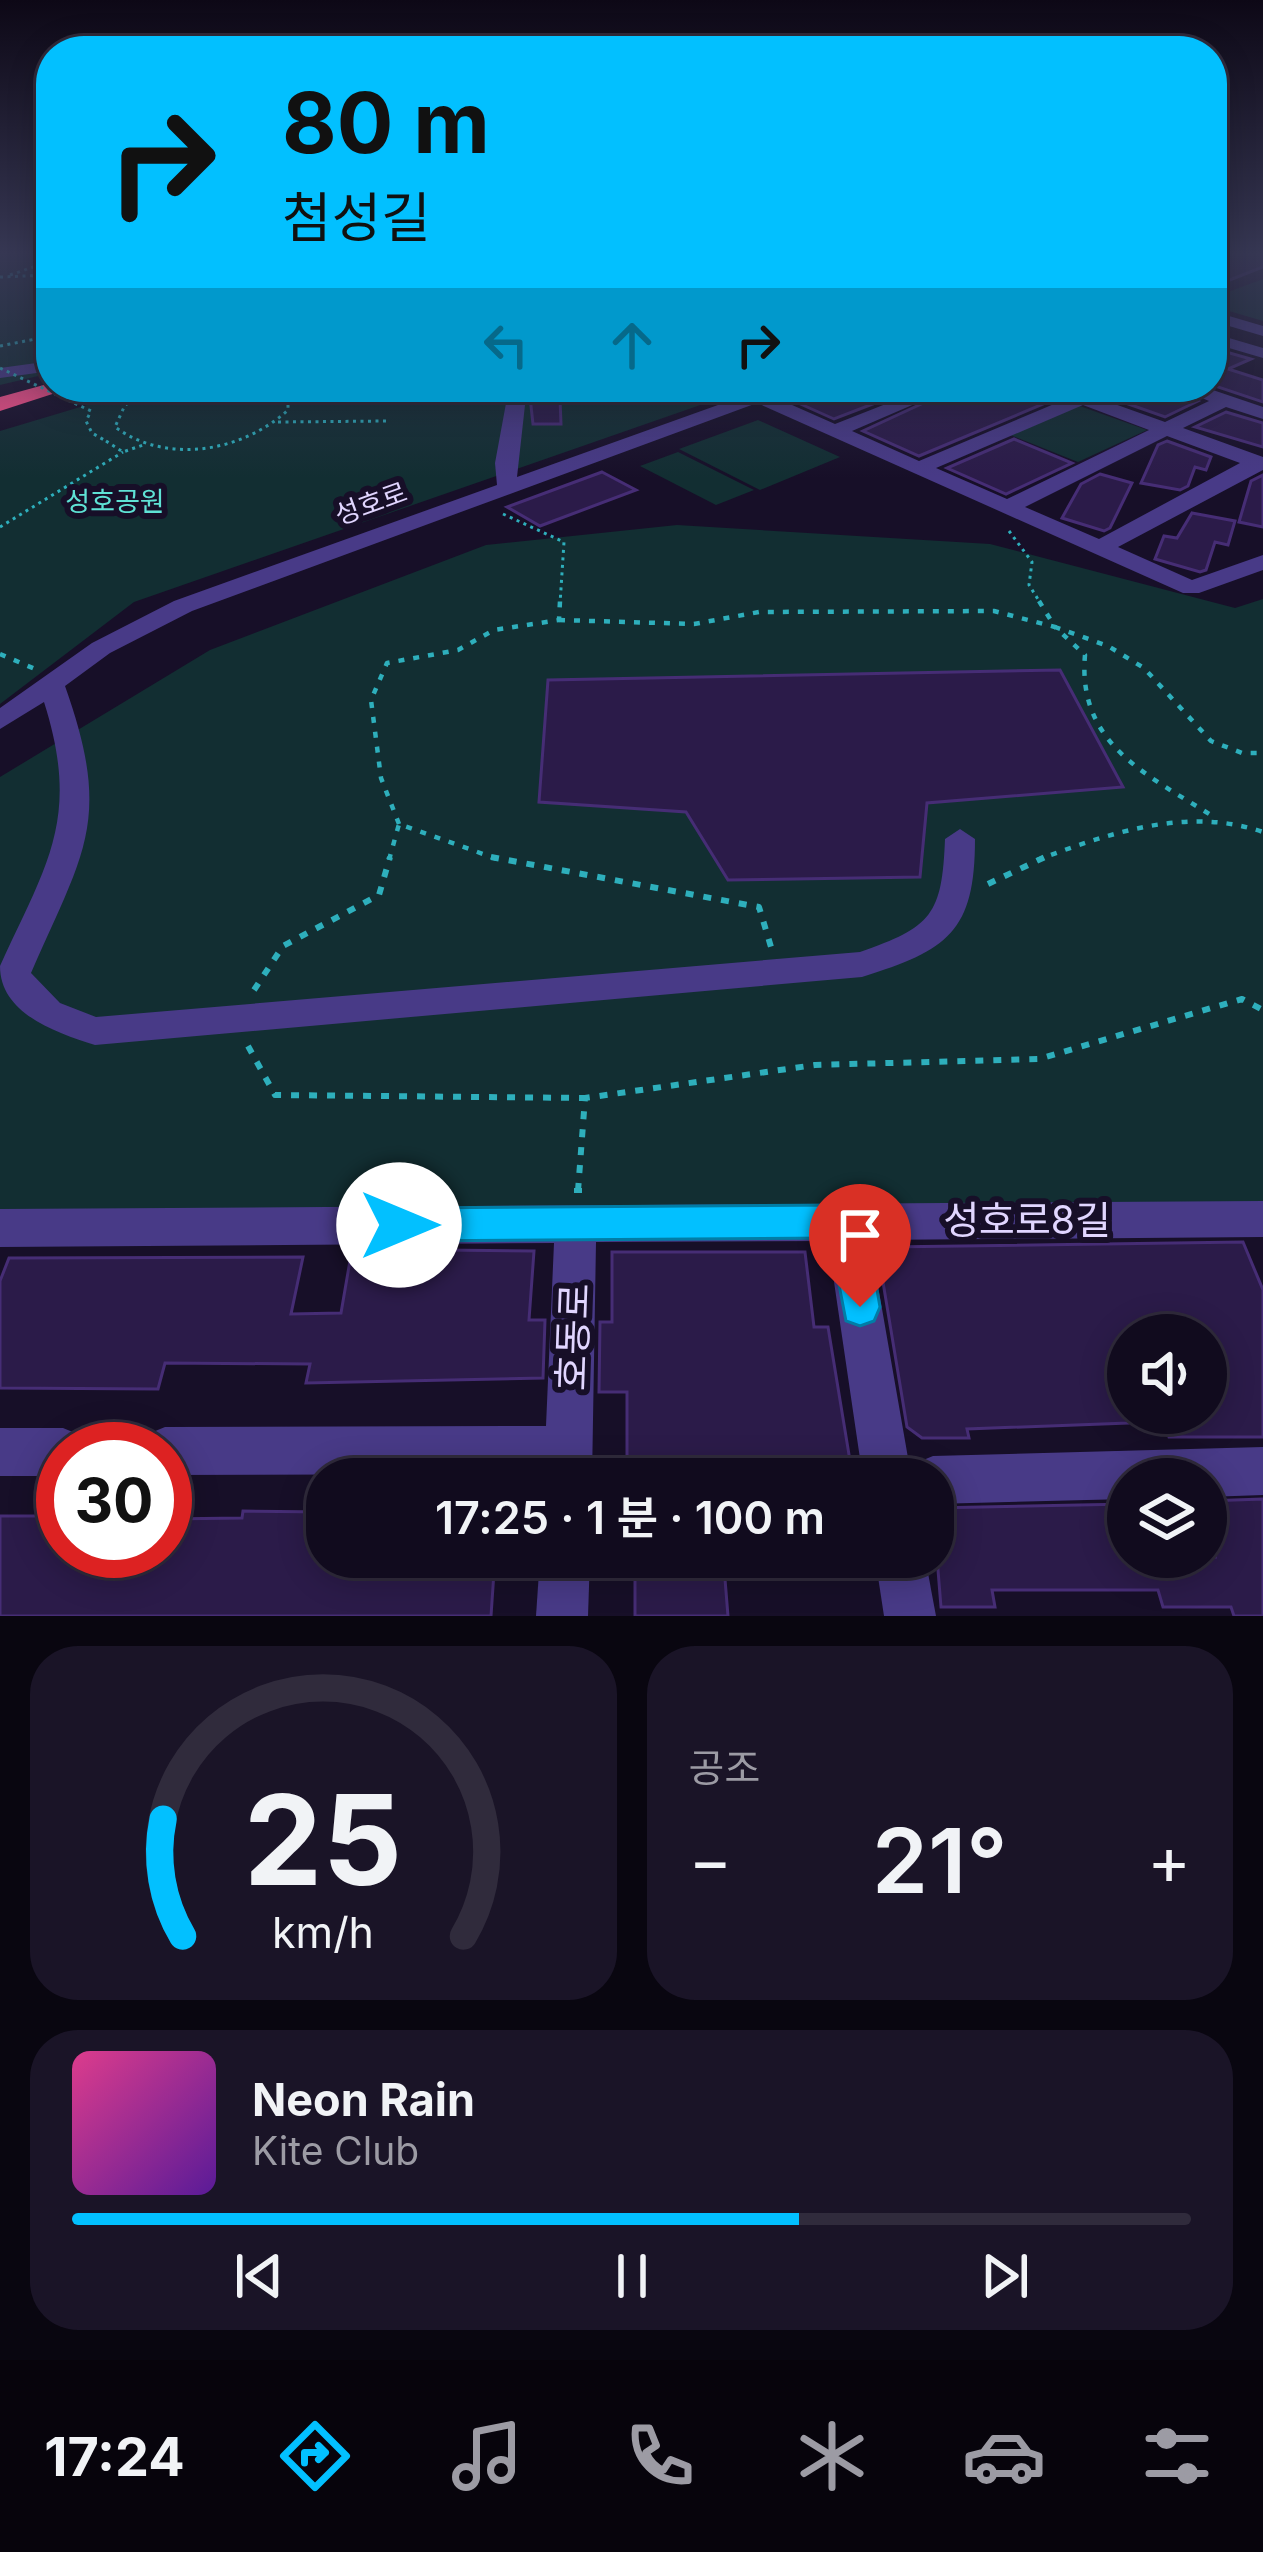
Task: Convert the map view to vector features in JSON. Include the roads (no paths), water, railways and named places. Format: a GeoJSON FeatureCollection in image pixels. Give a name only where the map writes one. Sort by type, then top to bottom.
{"type":"FeatureCollection","features":[{"type":"Feature","properties":{"kind":"highway"},"geometry":{"type":"LineString","coordinates":[[0,387],[36,374]]}},
{"type":"Feature","properties":{"kind":"highway"},"geometry":{"type":"LineString","coordinates":[[0,404],[36,394]]}},
{"type":"Feature","properties":{"kind":"street"},"geometry":{"type":"LineString","coordinates":[[1227,342],[1263,353]]}},
{"type":"Feature","properties":{"kind":"street"},"geometry":{"type":"LineString","coordinates":[[0,370],[36,369]]}},
{"type":"Feature","properties":{"kind":"street"},"geometry":{"type":"LineString","coordinates":[[1227,397],[1263,409]]}},
{"type":"Feature","properties":{"kind":"street"},"geometry":{"type":"LineString","coordinates":[[508,487],[505,463],[515,402]]}},
{"type":"Feature","properties":{"kind":"street","name":"성호로"},"geometry":{"type":"LineString","coordinates":[[0,721],[101,648],[183,607],[744,402]]}},
{"type":"Feature","properties":{"kind":"street"},"geometry":{"type":"LineString","coordinates":[[770,402],[920,468],[1007,517],[1100,548],[1191,588],[1263,562]]}},
{"type":"Feature","properties":{"kind":"street"},"geometry":{"type":"LineString","coordinates":[[835,430],[907,402]]}},
{"type":"Feature","properties":{"kind":"street"},"geometry":{"type":"LineString","coordinates":[[920,468],[1075,402]]}},
{"type":"Feature","properties":{"kind":"street"},"geometry":{"type":"LineString","coordinates":[[1090,402],[1260,463]]}},
{"type":"Feature","properties":{"kind":"street"},"geometry":{"type":"LineString","coordinates":[[1007,517],[1167,429],[1206,402]]}},
{"type":"Feature","properties":{"kind":"street"},"geometry":{"type":"LineString","coordinates":[[1100,548],[1260,463]]}},
{"type":"Feature","properties":{"kind":"street"},"geometry":{"type":"LineString","coordinates":[[54,681],[78,797],[62,859],[13,976],[46,1013],[95,1030],[862,964],[891,954],[953,917],[960,901],[960,838]]}},
{"type":"Feature","properties":{"kind":"street","name":"성호로8길"},"geometry":{"type":"LineString","coordinates":[[0,1228],[1263,1219]]}},
{"type":"Feature","properties":{"kind":"street"},"geometry":{"type":"LineString","coordinates":[[846,1221],[884,1458]]}},
{"type":"Feature","properties":{"kind":"street","name":"호동로"},"geometry":{"type":"LineString","coordinates":[[569,1458],[576,1223]]}},
{"type":"Feature","properties":{"kind":"street"},"geometry":{"type":"LineString","coordinates":[[0,1452],[36,1452]]}},
{"type":"Feature","properties":{"kind":"street","name":"호동로"},"geometry":{"type":"LineString","coordinates":[[192,1452],[367,1458]]}},
{"type":"Feature","properties":{"kind":"street"},"geometry":{"type":"LineString","coordinates":[[954,1479],[1263,1471]]}},
{"type":"Feature","properties":{"kind":"street"},"geometry":{"type":"LineString","coordinates":[[562,1616],[564,1578]]}},
{"type":"Feature","properties":{"kind":"street"},"geometry":{"type":"LineString","coordinates":[[904,1578],[910,1616]]}},
{"type":"Feature","properties":{"kind":"park label","name":"성호공원"},"geometry":{"type":"Point","coordinates":[115,502]}}]}
